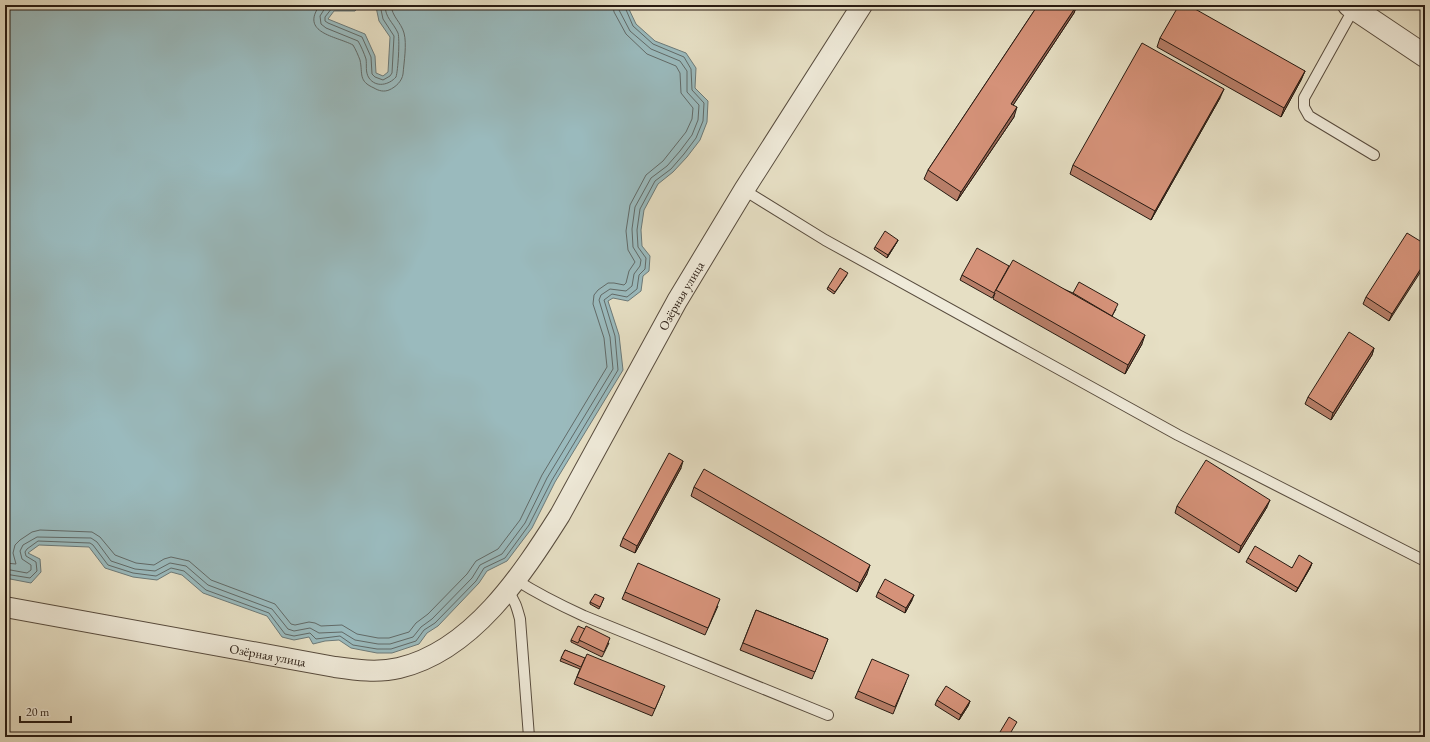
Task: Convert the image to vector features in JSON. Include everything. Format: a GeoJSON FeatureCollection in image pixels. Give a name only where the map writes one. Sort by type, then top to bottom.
{"type":"FeatureCollection","features":[{"type":"Feature","properties":{"kind":"street","name":"Озёрная улица"},"geometry":{"type":"LineString","coordinates":[[5,607],[335,667],[367,671],[397,668],[423,661],[448,647],[475,624],[512,586],[542,544],[560,515],[677,301],[744,190],[862,5]]}},
{"type":"Feature","properties":{"kind":"street"},"geometry":{"type":"LineString","coordinates":[[1352,7],[1425,56]]}},
{"type":"Feature","properties":{"kind":"lane"},"geometry":{"type":"LineString","coordinates":[[1352,7],[1304,98],[1304,107],[1309,116],[1374,155]]}},
{"type":"Feature","properties":{"kind":"lane"},"geometry":{"type":"LineString","coordinates":[[744,190],[825,240],[1178,434],[1425,561]]}},
{"type":"Feature","properties":{"kind":"lane"},"geometry":{"type":"LineString","coordinates":[[529,737],[520,619],[518,608],[514,600],[512,586],[546,598],[584,616],[828,715]]}},
{"type":"Feature","properties":{"kind":"water"},"geometry":{"type":"Polygon","coordinates":[[[5,5],[360,5],[355,11],[334,11],[328,19],[365,34],[375,56],[376,73],[383,76],[388,72],[390,37],[379,21],[376,7],[377,5],[627,5],[636,24],[655,41],[686,53],[696,68],[695,88],[708,101],[707,122],[700,140],[673,172],[658,184],[644,210],[641,230],[642,246],[650,256],[649,271],[643,276],[641,291],[628,301],[613,298],[608,301],[619,335],[623,370],[555,482],[532,528],[507,561],[487,571],[479,583],[438,626],[427,633],[419,644],[392,653],[377,653],[351,648],[339,640],[313,644],[309,637],[294,640],[282,637],[267,616],[203,593],[182,575],[171,572],[157,580],[133,577],[105,568],[89,547],[39,545],[28,553],[40,559],[41,572],[31,583],[5,578],[5,5]]]}},
{"type":"Feature","properties":{"kind":"building"},"geometry":{"type":"Polygon","coordinates":[[[1038,5],[1077,5],[1011,104],[1017,107],[961,192],[928,170],[1038,5]]]}},
{"type":"Feature","properties":{"kind":"building"},"geometry":{"type":"Polygon","coordinates":[[[1179,5],[1188,5],[1305,71],[1284,108],[1160,38],[1179,5]]]}},
{"type":"Feature","properties":{"kind":"building"},"geometry":{"type":"Polygon","coordinates":[[[1142,43],[1224,89],[1155,211],[1073,165],[1142,43]]]}},
{"type":"Feature","properties":{"kind":"building"},"geometry":{"type":"Polygon","coordinates":[[[885,231],[898,240],[888,255],[875,247],[885,231]]]}},
{"type":"Feature","properties":{"kind":"building"},"geometry":{"type":"Polygon","coordinates":[[[1407,233],[1425,244],[1425,262],[1392,314],[1366,297],[1407,233]]]}},
{"type":"Feature","properties":{"kind":"building"},"geometry":{"type":"Polygon","coordinates":[[[977,248],[1009,266],[994,293],[962,275],[977,248]]]}},
{"type":"Feature","properties":{"kind":"building"},"geometry":{"type":"Polygon","coordinates":[[[1013,260],[1145,335],[1128,365],[996,290],[1013,260]]]}},
{"type":"Feature","properties":{"kind":"building"},"geometry":{"type":"Polygon","coordinates":[[[840,268],[848,273],[835,292],[828,287],[840,268]]]}},
{"type":"Feature","properties":{"kind":"building"},"geometry":{"type":"Polygon","coordinates":[[[1079,282],[1118,304],[1112,316],[1073,293],[1079,282]]]}},
{"type":"Feature","properties":{"kind":"building"},"geometry":{"type":"Polygon","coordinates":[[[1349,332],[1374,348],[1333,413],[1308,397],[1349,332]]]}},
{"type":"Feature","properties":{"kind":"building"},"geometry":{"type":"Polygon","coordinates":[[[669,453],[683,461],[637,546],[623,538],[669,453]]]}},
{"type":"Feature","properties":{"kind":"building"},"geometry":{"type":"Polygon","coordinates":[[[1206,460],[1270,500],[1241,546],[1177,506],[1206,460]]]}},
{"type":"Feature","properties":{"kind":"building"},"geometry":{"type":"Polygon","coordinates":[[[704,469],[870,565],[860,583],[694,487],[704,469]]]}},
{"type":"Feature","properties":{"kind":"building"},"geometry":{"type":"Polygon","coordinates":[[[1255,546],[1292,568],[1299,555],[1312,563],[1298,588],[1248,558],[1255,546]]]}},
{"type":"Feature","properties":{"kind":"building"},"geometry":{"type":"Polygon","coordinates":[[[638,563],[720,599],[708,628],[625,592],[638,563]]]}},
{"type":"Feature","properties":{"kind":"building"},"geometry":{"type":"Polygon","coordinates":[[[885,579],[914,595],[906,608],[878,592],[885,579]]]}},
{"type":"Feature","properties":{"kind":"building"},"geometry":{"type":"Polygon","coordinates":[[[595,594],[604,598],[600,607],[590,602],[595,594]]]}},
{"type":"Feature","properties":{"kind":"building"},"geometry":{"type":"Polygon","coordinates":[[[756,610],[828,639],[815,672],[743,643],[756,610]]]}},
{"type":"Feature","properties":{"kind":"building"},"geometry":{"type":"Polygon","coordinates":[[[578,626],[585,629],[578,643],[571,640],[578,626]]]}},
{"type":"Feature","properties":{"kind":"building"},"geometry":{"type":"Polygon","coordinates":[[[586,626],[610,638],[604,652],[579,640],[586,626]]]}},
{"type":"Feature","properties":{"kind":"building"},"geometry":{"type":"Polygon","coordinates":[[[565,650],[585,658],[581,667],[561,658],[565,650]]]}},
{"type":"Feature","properties":{"kind":"building"},"geometry":{"type":"Polygon","coordinates":[[[587,654],[665,686],[655,709],[577,677],[587,654]]]}},
{"type":"Feature","properties":{"kind":"building"},"geometry":{"type":"Polygon","coordinates":[[[872,659],[909,675],[895,707],[858,691],[872,659]]]}},
{"type":"Feature","properties":{"kind":"building"},"geometry":{"type":"Polygon","coordinates":[[[946,686],[970,701],[961,715],[937,700],[946,686]]]}},
{"type":"Feature","properties":{"kind":"building"},"geometry":{"type":"Polygon","coordinates":[[[1009,717],[1017,722],[1008,737],[997,737],[1009,717]]]}}]}
